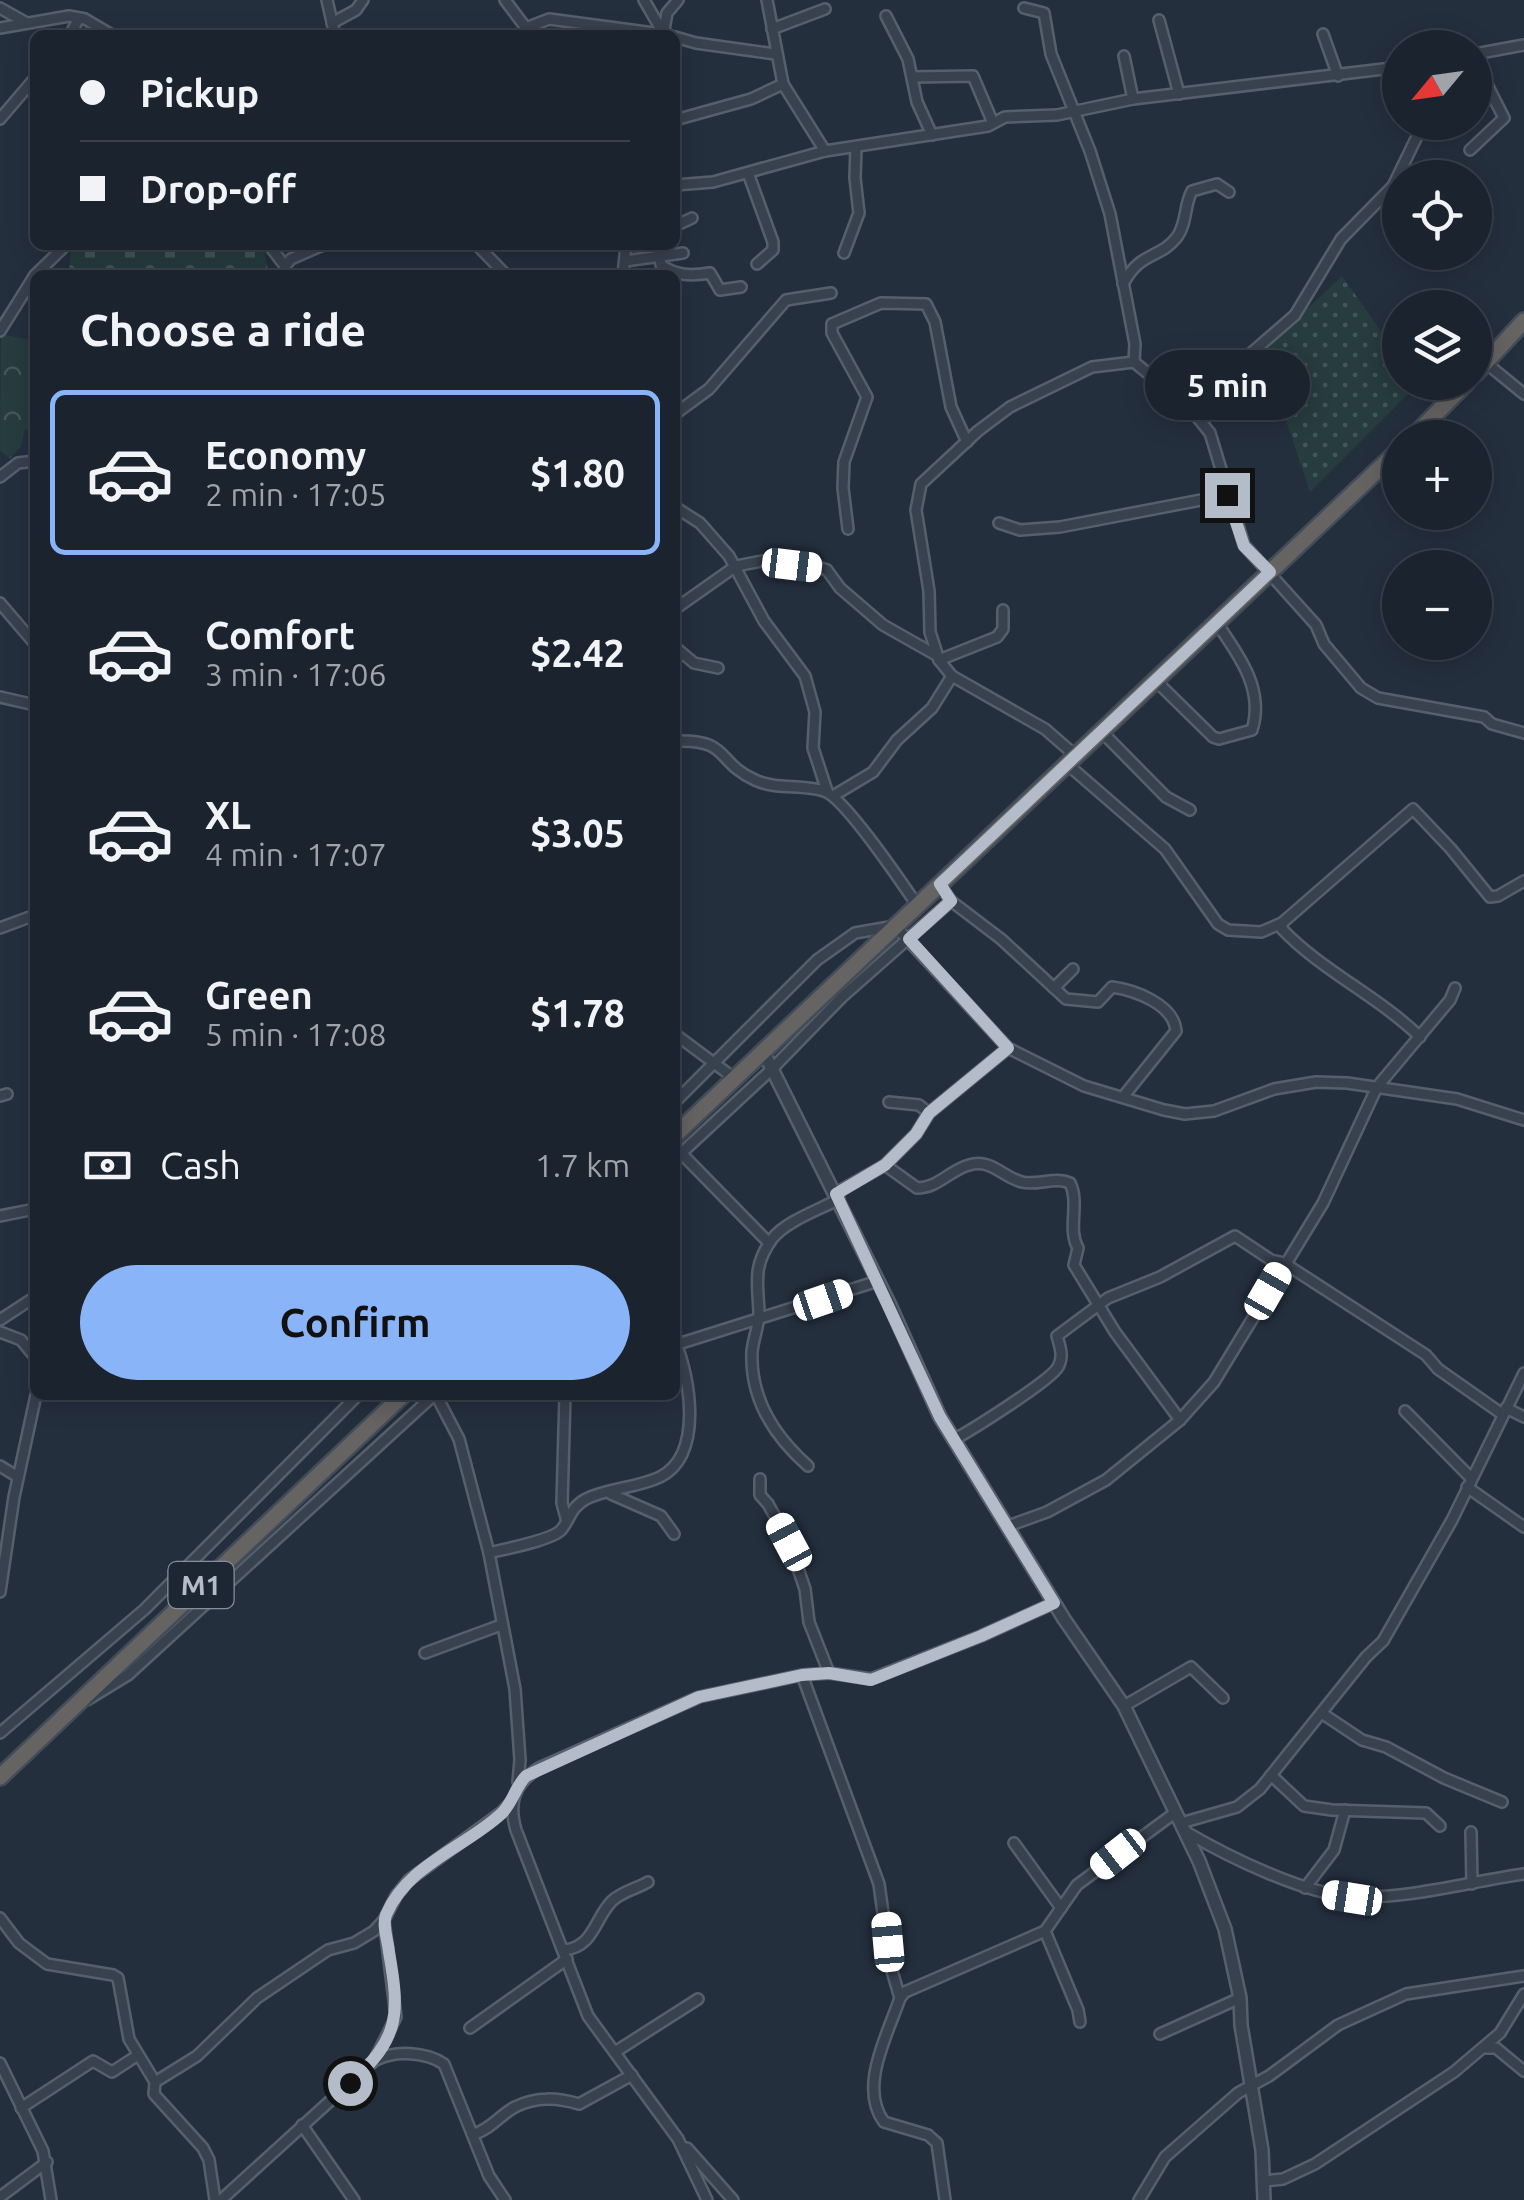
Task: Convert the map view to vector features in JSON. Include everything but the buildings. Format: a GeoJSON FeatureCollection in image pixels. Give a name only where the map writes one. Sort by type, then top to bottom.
{"type":"FeatureCollection","features":[{"type":"Feature","properties":{"kind":"highway"},"geometry":{"type":"LineString","coordinates":[[1492,356],[1524,321]]}},
{"type":"Feature","properties":{"kind":"highway"},"geometry":{"type":"LineString","coordinates":[[1430,420],[1449,400]]}},
{"type":"Feature","properties":{"kind":"highway"},"geometry":{"type":"LineString","coordinates":[[680,1130],[1382,465]]}},
{"type":"Feature","properties":{"kind":"highway","name":"M1"},"geometry":{"type":"LineString","coordinates":[[0,1777],[398,1400]]}},
{"type":"Feature","properties":{"kind":"street"},"geometry":{"type":"LineString","coordinates":[[327,0],[334,30]]}},
{"type":"Feature","properties":{"kind":"street"},"geometry":{"type":"LineString","coordinates":[[332,23],[356,10],[363,0]]}},
{"type":"Feature","properties":{"kind":"street"},"geometry":{"type":"LineString","coordinates":[[505,0],[523,30]]}},
{"type":"Feature","properties":{"kind":"street"},"geometry":{"type":"LineString","coordinates":[[644,0],[664,30]]}},
{"type":"Feature","properties":{"kind":"street"},"geometry":{"type":"LineString","coordinates":[[667,30],[667,14],[678,0]]}},
{"type":"Feature","properties":{"kind":"street"},"geometry":{"type":"LineString","coordinates":[[766,0],[783,84],[825,151]]}},
{"type":"Feature","properties":{"kind":"street"},"geometry":{"type":"LineString","coordinates":[[0,8],[25,22]]}},
{"type":"Feature","properties":{"kind":"street"},"geometry":{"type":"LineString","coordinates":[[1024,8],[1044,12],[1051,54],[1104,193],[1135,344],[1134,362]]}},
{"type":"Feature","properties":{"kind":"street"},"geometry":{"type":"LineString","coordinates":[[772,29],[824,9]]}},
{"type":"Feature","properties":{"kind":"street"},"geometry":{"type":"LineString","coordinates":[[886,16],[908,59],[917,102],[932,135]]}},
{"type":"Feature","properties":{"kind":"street"},"geometry":{"type":"LineString","coordinates":[[73,30],[79,18]]}},
{"type":"Feature","properties":{"kind":"street"},"geometry":{"type":"LineString","coordinates":[[0,28],[79,18],[102,30]]}},
{"type":"Feature","properties":{"kind":"street"},"geometry":{"type":"LineString","coordinates":[[528,30],[549,19],[630,30]]}},
{"type":"Feature","properties":{"kind":"street"},"geometry":{"type":"LineString","coordinates":[[1159,20],[1179,94]]}},
{"type":"Feature","properties":{"kind":"street"},"geometry":{"type":"LineString","coordinates":[[1323,34],[1338,76]]}},
{"type":"Feature","properties":{"kind":"street"},"geometry":{"type":"LineString","coordinates":[[680,37],[775,54]]}},
{"type":"Feature","properties":{"kind":"street"},"geometry":{"type":"LineString","coordinates":[[1492,53],[1524,44]]}},
{"type":"Feature","properties":{"kind":"street"},"geometry":{"type":"LineString","coordinates":[[1124,56],[1133,99]]}},
{"type":"Feature","properties":{"kind":"street"},"geometry":{"type":"LineString","coordinates":[[680,185],[713,182],[825,151],[932,135],[1005,117],[1073,113],[1133,99],[1382,69]]}},
{"type":"Feature","properties":{"kind":"street"},"geometry":{"type":"LineString","coordinates":[[912,77],[973,76],[993,123]]}},
{"type":"Feature","properties":{"kind":"street"},"geometry":{"type":"LineString","coordinates":[[0,119],[30,84]]}},
{"type":"Feature","properties":{"kind":"street"},"geometry":{"type":"LineString","coordinates":[[680,119],[751,98],[783,84]]}},
{"type":"Feature","properties":{"kind":"street"},"geometry":{"type":"LineString","coordinates":[[1492,93],[1504,118],[1492,129]]}},
{"type":"Feature","properties":{"kind":"street"},"geometry":{"type":"LineString","coordinates":[[1189,407],[1295,315],[1342,239],[1393,186],[1415,140]]}},
{"type":"Feature","properties":{"kind":"street"},"geometry":{"type":"LineString","coordinates":[[1470,150],[1481,140]]}},
{"type":"Feature","properties":{"kind":"street"},"geometry":{"type":"LineString","coordinates":[[844,253],[859,212],[856,147]]}},
{"type":"Feature","properties":{"kind":"street"},"geometry":{"type":"LineString","coordinates":[[748,173],[773,250],[757,264]]}},
{"type":"Feature","properties":{"kind":"street"},"geometry":{"type":"LineString","coordinates":[[1124,284],[1138,261],[1165,248],[1178,236],[1192,191],[1218,184],[1229,192]]}},
{"type":"Feature","properties":{"kind":"street"},"geometry":{"type":"LineString","coordinates":[[680,224],[692,218]]}},
{"type":"Feature","properties":{"kind":"street"},"geometry":{"type":"LineString","coordinates":[[40,270],[61,250]]}},
{"type":"Feature","properties":{"kind":"street"},"geometry":{"type":"LineString","coordinates":[[284,270],[291,259],[312,250]]}},
{"type":"Feature","properties":{"kind":"street"},"geometry":{"type":"LineString","coordinates":[[482,250],[501,270]]}},
{"type":"Feature","properties":{"kind":"street"},"geometry":{"type":"LineString","coordinates":[[624,270],[625,250]]}},
{"type":"Feature","properties":{"kind":"street"},"geometry":{"type":"LineString","coordinates":[[658,250],[661,265],[667,270]]}},
{"type":"Feature","properties":{"kind":"street"},"geometry":{"type":"LineString","coordinates":[[624,261],[684,253]]}},
{"type":"Feature","properties":{"kind":"street"},"geometry":{"type":"LineString","coordinates":[[680,274],[710,273],[720,290],[741,287]]}},
{"type":"Feature","properties":{"kind":"street"},"geometry":{"type":"LineString","coordinates":[[0,330],[30,283]]}},
{"type":"Feature","properties":{"kind":"street"},"geometry":{"type":"LineString","coordinates":[[680,410],[709,389],[786,300],[832,292]]}},
{"type":"Feature","properties":{"kind":"street"},"geometry":{"type":"LineString","coordinates":[[848,529],[844,462],[866,397],[832,333],[832,324],[881,303],[926,304],[935,322],[951,407],[966,442]]}},
{"type":"Feature","properties":{"kind":"street"},"geometry":{"type":"LineString","coordinates":[[937,658],[918,534],[917,490],[966,442],[1010,407],[1082,371],[1134,362],[1189,407],[1210,433],[1244,546],[1316,625],[1324,644],[1371,695],[1484,717],[1492,724],[1524,733]]}},
{"type":"Feature","properties":{"kind":"street"},"geometry":{"type":"LineString","coordinates":[[1492,376],[1524,394]]}},
{"type":"Feature","properties":{"kind":"street"},"geometry":{"type":"LineString","coordinates":[[0,477],[18,463],[30,462]]}},
{"type":"Feature","properties":{"kind":"street"},"geometry":{"type":"LineString","coordinates":[[999,523],[1020,530],[1060,526],[1227,495]]}},
{"type":"Feature","properties":{"kind":"street"},"geometry":{"type":"LineString","coordinates":[[680,511],[700,523],[736,566],[764,621],[806,676],[815,712],[812,748],[830,794],[917,905]]}},
{"type":"Feature","properties":{"kind":"street"},"geometry":{"type":"LineString","coordinates":[[680,605],[736,566],[762,561],[827,570],[840,588],[883,625],[937,658],[952,676],[1044,729],[1165,849],[1218,924],[1228,930],[1261,932],[1282,923],[1416,809],[1490,897],[1524,881]]}},
{"type":"Feature","properties":{"kind":"street"},"geometry":{"type":"LineString","coordinates":[[0,603],[30,638]]}},
{"type":"Feature","properties":{"kind":"street"},"geometry":{"type":"LineString","coordinates":[[937,658],[996,637],[1002,630],[1002,610]]}},
{"type":"Feature","properties":{"kind":"street"},"geometry":{"type":"LineString","coordinates":[[1154,680],[1214,737],[1252,730],[1256,702],[1252,684],[1243,660],[1216,622]]}},
{"type":"Feature","properties":{"kind":"street"},"geometry":{"type":"LineString","coordinates":[[680,652],[694,664],[718,668]]}},
{"type":"Feature","properties":{"kind":"street"},"geometry":{"type":"LineString","coordinates":[[680,741],[705,741],[742,773],[759,782],[830,794],[873,772],[898,740],[932,708],[952,676]]}},
{"type":"Feature","properties":{"kind":"street"},"geometry":{"type":"LineString","coordinates":[[0,697],[30,703]]}},
{"type":"Feature","properties":{"kind":"street"},"geometry":{"type":"LineString","coordinates":[[1101,731],[1166,798],[1190,810]]}},
{"type":"Feature","properties":{"kind":"street"},"geometry":{"type":"LineString","coordinates":[[940,884],[951,901],[1002,939],[1066,1000],[1098,1002],[1112,986],[1137,992],[1170,1014],[1176,1031],[1123,1097]]}},
{"type":"Feature","properties":{"kind":"street"},"geometry":{"type":"LineString","coordinates":[[680,1154],[842,997],[951,901]]}},
{"type":"Feature","properties":{"kind":"street"},"geometry":{"type":"LineString","coordinates":[[0,928],[30,917]]}},
{"type":"Feature","properties":{"kind":"street"},"geometry":{"type":"LineString","coordinates":[[1282,923],[1282,929],[1311,956],[1338,971],[1420,1037]]}},
{"type":"Feature","properties":{"kind":"street"},"geometry":{"type":"LineString","coordinates":[[680,1097],[817,960],[856,933],[895,926],[1008,1048],[1084,1086],[1185,1114],[1214,1111],[1274,1089],[1316,1082],[1457,1100],[1524,1120]]}},
{"type":"Feature","properties":{"kind":"street"},"geometry":{"type":"LineString","coordinates":[[1054,988],[1073,969]]}},
{"type":"Feature","properties":{"kind":"street"},"geometry":{"type":"LineString","coordinates":[[1008,1526],[1094,1488],[1180,1420],[1214,1382],[1323,1203],[1377,1087],[1456,988]]}},
{"type":"Feature","properties":{"kind":"street"},"geometry":{"type":"LineString","coordinates":[[680,1038],[734,1078]]}},
{"type":"Feature","properties":{"kind":"street"},"geometry":{"type":"LineString","coordinates":[[808,1466],[774,1430],[756,1390],[752,1348],[759,1320],[755,1285],[769,1243],[778,1232],[885,1165],[916,1134],[929,1113],[1008,1048]]}},
{"type":"Feature","properties":{"kind":"street"},"geometry":{"type":"LineString","coordinates":[[763,1051],[953,1440],[1054,1603],[1124,1706],[1181,1822],[1225,1929],[1240,1998],[1264,2200]]}},
{"type":"Feature","properties":{"kind":"street"},"geometry":{"type":"LineString","coordinates":[[890,1102],[919,1105],[929,1113]]}},
{"type":"Feature","properties":{"kind":"street"},"geometry":{"type":"LineString","coordinates":[[680,1158],[769,1243]]}},
{"type":"Feature","properties":{"kind":"street"},"geometry":{"type":"LineString","coordinates":[[885,1165],[918,1188],[976,1164],[990,1164],[1024,1183],[1058,1179],[1070,1182],[1075,1199],[1074,1241],[1078,1248],[1074,1265],[1180,1420]]}},
{"type":"Feature","properties":{"kind":"street"},"geometry":{"type":"LineString","coordinates":[[0,1216],[30,1211]]}},
{"type":"Feature","properties":{"kind":"street"},"geometry":{"type":"LineString","coordinates":[[953,1440],[978,1427],[1056,1370],[1062,1353],[1057,1336],[1098,1304],[1160,1277],[1234,1236],[1271,1260],[1284,1263],[1426,1354],[1438,1368],[1504,1411],[1524,1417]]}},
{"type":"Feature","properties":{"kind":"street"},"geometry":{"type":"LineString","coordinates":[[680,1342],[878,1281]]}},
{"type":"Feature","properties":{"kind":"street"},"geometry":{"type":"LineString","coordinates":[[0,1320],[30,1300]]}},
{"type":"Feature","properties":{"kind":"street"},"geometry":{"type":"LineString","coordinates":[[0,1332],[21,1340],[30,1351]]}},
{"type":"Feature","properties":{"kind":"street"},"geometry":{"type":"LineString","coordinates":[[489,1553],[553,1534],[563,1528],[580,1502],[667,1472],[682,1452],[690,1407],[680,1354]]}},
{"type":"Feature","properties":{"kind":"street"},"geometry":{"type":"LineString","coordinates":[[946,2200],[937,2142],[928,2135],[884,2122],[876,2102],[875,2080],[882,2047],[900,1998],[1045,1931],[1077,1885],[1181,1822],[1236,1807],[1260,1789],[1383,1641],[1524,1373]]}},
{"type":"Feature","properties":{"kind":"street"},"geometry":{"type":"LineString","coordinates":[[0,1592],[35,1400]]}},
{"type":"Feature","properties":{"kind":"street"},"geometry":{"type":"LineString","coordinates":[[0,1733],[145,1609],[350,1400]]}},
{"type":"Feature","properties":{"kind":"street"},"geometry":{"type":"LineString","coordinates":[[71,1708],[128,1675],[430,1400]]}},
{"type":"Feature","properties":{"kind":"street"},"geometry":{"type":"LineString","coordinates":[[155,2082],[197,2056],[257,1998],[328,1950],[374,1932],[409,1880],[512,1801],[517,1785],[516,1703],[489,1553],[460,1438],[438,1400]]}},
{"type":"Feature","properties":{"kind":"street"},"geometry":{"type":"LineString","coordinates":[[564,1400],[562,1503],[566,1518]]}},
{"type":"Feature","properties":{"kind":"street"},"geometry":{"type":"LineString","coordinates":[[1405,1412],[1469,1482],[1524,1527]]}},
{"type":"Feature","properties":{"kind":"street"},"geometry":{"type":"LineString","coordinates":[[0,1466],[18,1477]]}},
{"type":"Feature","properties":{"kind":"street"},"geometry":{"type":"LineString","coordinates":[[760,1479],[760,1495],[789,1542],[805,1589],[808,1622],[829,1673]]}},
{"type":"Feature","properties":{"kind":"street"},"geometry":{"type":"LineString","coordinates":[[609,1494],[662,1516],[674,1534]]}},
{"type":"Feature","properties":{"kind":"street"},"geometry":{"type":"LineString","coordinates":[[517,1785],[538,1768],[699,1697],[802,1675],[829,1673],[871,1680],[1054,1603]]}},
{"type":"Feature","properties":{"kind":"street"},"geometry":{"type":"LineString","coordinates":[[425,1653],[501,1625]]}},
{"type":"Feature","properties":{"kind":"street"},"geometry":{"type":"LineString","coordinates":[[1124,1706],[1191,1667],[1223,1698]]}},
{"type":"Feature","properties":{"kind":"street"},"geometry":{"type":"LineString","coordinates":[[802,1675],[880,1884],[890,1964],[900,1998]]}},
{"type":"Feature","properties":{"kind":"street"},"geometry":{"type":"LineString","coordinates":[[1323,1714],[1362,1740],[1386,1747],[1444,1778],[1502,1802]]}},
{"type":"Feature","properties":{"kind":"street"},"geometry":{"type":"LineString","coordinates":[[1271,1775],[1298,1804],[1426,1813],[1440,1826]]}},
{"type":"Feature","properties":{"kind":"street"},"geometry":{"type":"LineString","coordinates":[[512,1801],[516,1830],[588,2016],[678,2139],[732,2200]]}},
{"type":"Feature","properties":{"kind":"street"},"geometry":{"type":"LineString","coordinates":[[1305,1888],[1334,1850],[1345,1810]]}},
{"type":"Feature","properties":{"kind":"street"},"geometry":{"type":"LineString","coordinates":[[1181,1822],[1222,1853],[1305,1888],[1352,1898],[1436,1891],[1524,1874]]}},
{"type":"Feature","properties":{"kind":"street"},"geometry":{"type":"LineString","coordinates":[[1471,1832],[1472,1884]]}},
{"type":"Feature","properties":{"kind":"street"},"geometry":{"type":"LineString","coordinates":[[1014,1843],[1062,1908]]}},
{"type":"Feature","properties":{"kind":"street"},"geometry":{"type":"LineString","coordinates":[[470,2028],[580,1946],[612,1901],[648,1882]]}},
{"type":"Feature","properties":{"kind":"street"},"geometry":{"type":"LineString","coordinates":[[0,1918],[18,1943],[47,1964],[118,1978],[130,2039],[155,2082],[154,2094],[204,2148],[218,2200]]}},
{"type":"Feature","properties":{"kind":"street"},"geometry":{"type":"LineString","coordinates":[[374,2062],[396,2017],[384,1920]]}},
{"type":"Feature","properties":{"kind":"street"},"geometry":{"type":"LineString","coordinates":[[1045,1931],[1080,2022]]}},
{"type":"Feature","properties":{"kind":"street"},"geometry":{"type":"LineString","coordinates":[[1140,2200],[1165,2157],[1250,2084],[1269,2076],[1338,2026],[1406,1994],[1524,1976]]}},
{"type":"Feature","properties":{"kind":"street"},"geometry":{"type":"LineString","coordinates":[[1264,2181],[1283,2179],[1315,2164],[1486,2048],[1524,1994]]}},
{"type":"Feature","properties":{"kind":"street"},"geometry":{"type":"LineString","coordinates":[[1160,2034],[1240,1998]]}},
{"type":"Feature","properties":{"kind":"street"},"geometry":{"type":"LineString","coordinates":[[615,2052],[698,1999]]}},
{"type":"Feature","properties":{"kind":"street"},"geometry":{"type":"LineString","coordinates":[[1486,2048],[1496,2048],[1524,2071]]}},
{"type":"Feature","properties":{"kind":"street"},"geometry":{"type":"LineString","coordinates":[[218,2200],[374,2062],[383,2056],[410,2054],[444,2064],[489,2176],[505,2200]]}},
{"type":"Feature","properties":{"kind":"street"},"geometry":{"type":"LineString","coordinates":[[21,2108],[93,2061],[112,2072],[138,2055]]}},
{"type":"Feature","properties":{"kind":"street"},"geometry":{"type":"LineString","coordinates":[[0,2063],[47,2162],[46,2184],[51,2200]]}},
{"type":"Feature","properties":{"kind":"street"},"geometry":{"type":"LineString","coordinates":[[474,2134],[486,2130],[515,2108],[543,2099],[566,2098],[579,2104],[632,2074]]}},
{"type":"Feature","properties":{"kind":"street"},"geometry":{"type":"LineString","coordinates":[[302,2125],[354,2200]]}},
{"type":"Feature","properties":{"kind":"street"},"geometry":{"type":"LineString","coordinates":[[678,2139],[707,2200]]}},
{"type":"Feature","properties":{"kind":"street"},"geometry":{"type":"LineString","coordinates":[[0,2197],[47,2162]]}},
{"type":"Feature","properties":{"kind":"green space"},"geometry":{"type":"Polygon","coordinates":[[[71,250],[264,250],[268,270],[69,270],[71,250]]]}},
{"type":"Feature","properties":{"kind":"green space"},"geometry":{"type":"Polygon","coordinates":[[[1342,276],[1382,333],[1382,400],[1402,400],[1310,492],[1263,351],[1342,276]]]}},
{"type":"Feature","properties":{"kind":"green space"},"geometry":{"type":"Polygon","coordinates":[[[1,334],[30,340],[30,430],[25,429],[21,447],[10,458],[0,450],[1,334]]]}},
{"type":"Feature","properties":{"kind":"route"},"geometry":{"type":"LineString","coordinates":[[350,2083],[374,2062],[396,2017],[384,1920],[396,1896],[409,1880],[502,1812],[526,1776],[699,1697],[787,1676],[829,1673],[871,1680],[1054,1603],[940,1417],[836,1194],[885,1165],[916,1134],[929,1113],[1008,1048],[909,939],[951,901],[940,884],[1270,572],[1244,546],[1227,495]]}}]}
